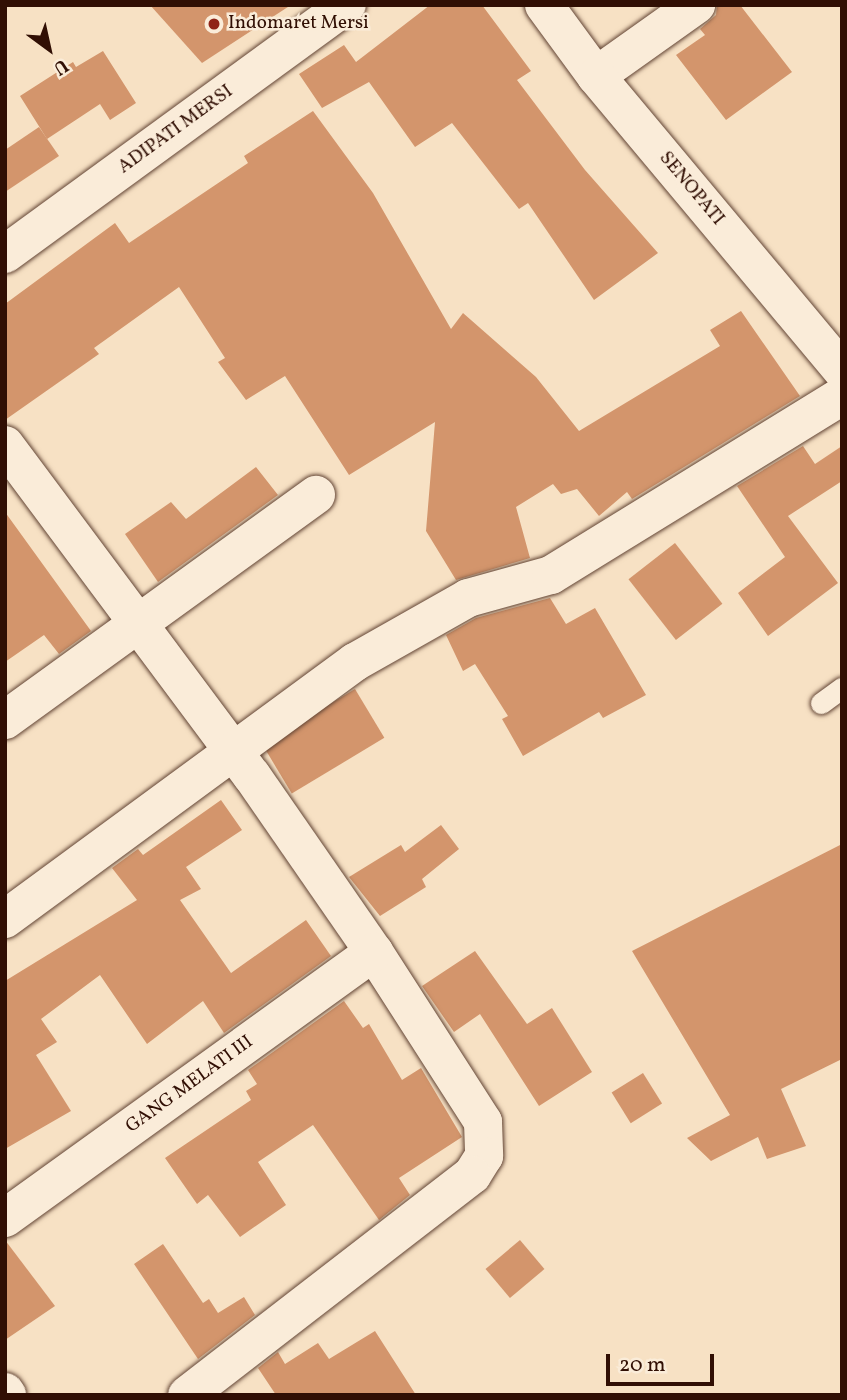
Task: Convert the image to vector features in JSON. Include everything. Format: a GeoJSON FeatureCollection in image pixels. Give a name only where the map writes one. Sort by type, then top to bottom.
{"type":"FeatureCollection","features":[{"type":"Feature","properties":{"kind":"street","name":"ADIPATI MERSI"},"geometry":{"type":"LineString","coordinates":[[5,254],[347,5]]}},
{"type":"Feature","properties":{"kind":"street","name":"SENOPATI"},"geometry":{"type":"LineString","coordinates":[[544,5],[596,76],[842,370]]}},
{"type":"Feature","properties":{"kind":"street"},"geometry":{"type":"LineString","coordinates":[[596,76],[696,5]]}},
{"type":"Feature","properties":{"kind":"street"},"geometry":{"type":"LineString","coordinates":[[5,919],[355,662],[439,611],[468,598],[551,575],[842,396]]}},
{"type":"Feature","properties":{"kind":"street"},"geometry":{"type":"LineString","coordinates":[[5,445],[139,622],[374,951],[483,1122],[484,1156],[472,1175],[187,1395]]}},
{"type":"Feature","properties":{"kind":"street"},"geometry":{"type":"LineString","coordinates":[[5,720],[316,495]]}},
{"type":"Feature","properties":{"kind":"street","name":"GANG MELATI III"},"geometry":{"type":"LineString","coordinates":[[5,1218],[374,951]]}},
{"type":"Feature","properties":{"kind":"lane"},"geometry":{"type":"LineString","coordinates":[[821,703],[842,688]]}},
{"type":"Feature","properties":{"kind":"building","name":"Indomaret Mersi"},"geometry":{"type":"Polygon","coordinates":[[[150,5],[291,5],[202,63],[150,5]]]}},
{"type":"Feature","properties":{"kind":"building"},"geometry":{"type":"Polygon","coordinates":[[[430,5],[482,5],[531,71],[517,80],[585,170],[658,253],[594,300],[528,203],[519,209],[452,123],[415,147],[369,82],[322,108],[299,74],[344,45],[356,62],[430,5]]]}},
{"type":"Feature","properties":{"kind":"building"},"geometry":{"type":"Polygon","coordinates":[[[717,5],[740,5],[792,72],[726,120],[676,55],[705,35],[700,29],[716,15],[717,5]]]}},
{"type":"Feature","properties":{"kind":"building"},"geometry":{"type":"Polygon","coordinates":[[[103,51],[136,103],[110,120],[100,104],[47,139],[20,96],[73,62],[76,67],[103,51]]]}},
{"type":"Feature","properties":{"kind":"building"},"geometry":{"type":"Polygon","coordinates":[[[313,111],[373,193],[451,329],[463,313],[536,377],[579,431],[720,346],[710,330],[741,311],[800,396],[632,499],[627,492],[599,516],[577,489],[561,494],[553,484],[516,507],[530,558],[456,580],[426,531],[435,422],[349,475],[285,376],[246,400],[218,362],[225,358],[179,287],[94,348],[99,354],[5,420],[5,304],[115,223],[129,243],[248,163],[244,156],[313,111]]]}},
{"type":"Feature","properties":{"kind":"building"},"geometry":{"type":"Polygon","coordinates":[[[39,127],[59,156],[5,192],[5,150],[39,127]]]}},
{"type":"Feature","properties":{"kind":"building"},"geometry":{"type":"Polygon","coordinates":[[[803,446],[815,464],[842,446],[842,481],[788,516],[838,583],[768,636],[738,593],[785,557],[737,486],[803,446]]]}},
{"type":"Feature","properties":{"kind":"building"},"geometry":{"type":"Polygon","coordinates":[[[256,467],[278,495],[158,582],[125,534],[171,502],[186,519],[256,467]]]}},
{"type":"Feature","properties":{"kind":"building"},"geometry":{"type":"Polygon","coordinates":[[[5,512],[91,631],[59,654],[44,635],[5,662],[5,512]]]}},
{"type":"Feature","properties":{"kind":"building"},"geometry":{"type":"Polygon","coordinates":[[[675,543],[722,604],[676,640],[629,579],[675,543]]]}},
{"type":"Feature","properties":{"kind":"building"},"geometry":{"type":"Polygon","coordinates":[[[550,598],[566,624],[595,608],[646,695],[603,718],[599,712],[523,756],[502,719],[508,716],[475,664],[463,671],[446,635],[476,618],[550,598]]]}},
{"type":"Feature","properties":{"kind":"building"},"geometry":{"type":"Polygon","coordinates":[[[355,689],[384,738],[292,793],[262,745],[355,689]]]}},
{"type":"Feature","properties":{"kind":"building"},"geometry":{"type":"Polygon","coordinates":[[[221,800],[242,830],[186,867],[201,889],[180,900],[231,973],[306,920],[331,956],[224,1033],[203,1001],[147,1044],[100,975],[41,1019],[57,1042],[36,1055],[71,1111],[5,1149],[5,981],[137,900],[112,868],[138,849],[143,855],[221,800]]]}},
{"type":"Feature","properties":{"kind":"building"},"geometry":{"type":"Polygon","coordinates":[[[441,825],[459,849],[422,879],[426,887],[380,916],[349,877],[401,845],[405,852],[441,825]]]}},
{"type":"Feature","properties":{"kind":"building"},"geometry":{"type":"Polygon","coordinates":[[[842,844],[842,1059],[781,1089],[806,1146],[767,1159],[758,1137],[711,1161],[687,1138],[730,1115],[632,951],[842,844]]]}},
{"type":"Feature","properties":{"kind":"building"},"geometry":{"type":"Polygon","coordinates":[[[475,951],[527,1024],[552,1008],[592,1072],[539,1106],[480,1014],[454,1032],[422,986],[475,951]]]}},
{"type":"Feature","properties":{"kind":"building"},"geometry":{"type":"Polygon","coordinates":[[[344,1001],[363,1028],[369,1024],[402,1080],[421,1068],[462,1137],[399,1178],[410,1195],[379,1220],[313,1125],[258,1162],[286,1205],[240,1237],[208,1195],[197,1204],[165,1158],[251,1100],[246,1091],[257,1084],[248,1070],[344,1001]]]}},
{"type":"Feature","properties":{"kind":"building"},"geometry":{"type":"Polygon","coordinates":[[[643,1073],[662,1104],[631,1123],[612,1093],[643,1073]]]}},
{"type":"Feature","properties":{"kind":"building"},"geometry":{"type":"Polygon","coordinates":[[[5,1240],[55,1306],[5,1340],[5,1240]]]}},
{"type":"Feature","properties":{"kind":"building"},"geometry":{"type":"Polygon","coordinates":[[[520,1240],[544,1269],[510,1298],[486,1269],[520,1240]]]}},
{"type":"Feature","properties":{"kind":"building"},"geometry":{"type":"Polygon","coordinates":[[[163,1244],[203,1303],[209,1299],[218,1313],[244,1297],[255,1315],[198,1359],[134,1264],[163,1244]]]}},
{"type":"Feature","properties":{"kind":"building"},"geometry":{"type":"Polygon","coordinates":[[[375,1331],[416,1395],[276,1395],[258,1368],[278,1352],[285,1364],[318,1343],[329,1359],[375,1331]]]}},
{"type":"Feature","properties":{"kind":"place","name":"Indomaret Mersi"},"geometry":{"type":"Point","coordinates":[214,24]}}]}
